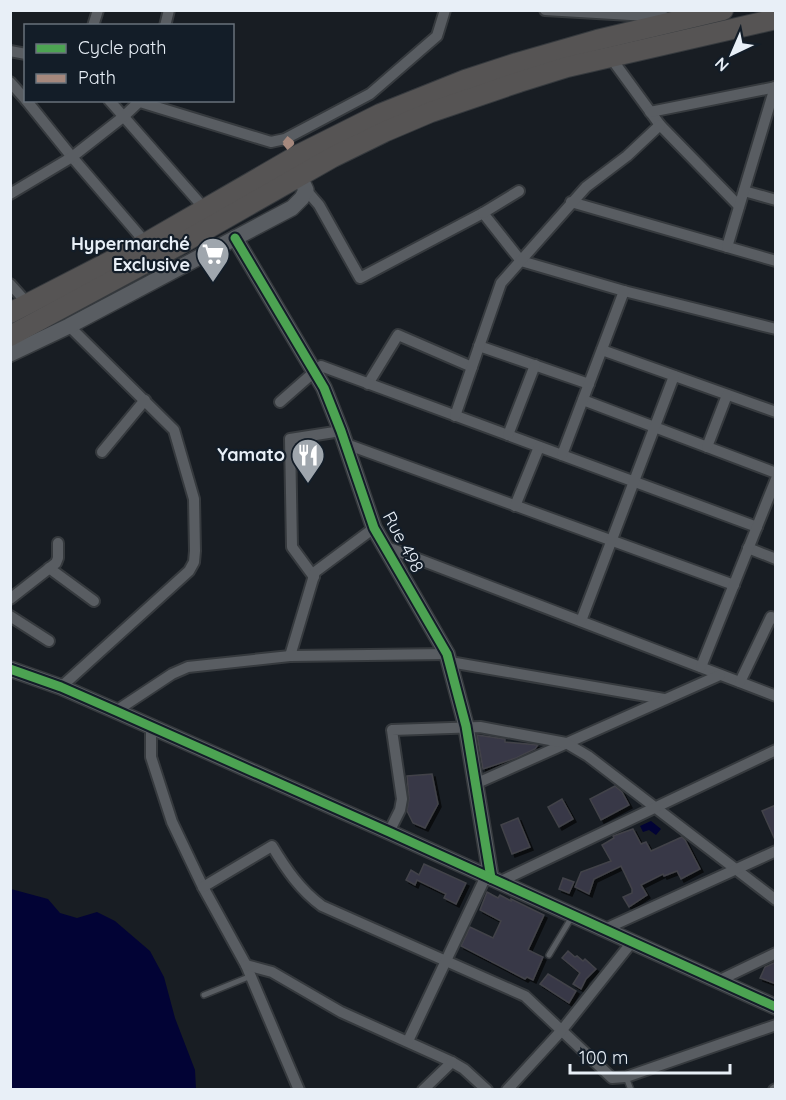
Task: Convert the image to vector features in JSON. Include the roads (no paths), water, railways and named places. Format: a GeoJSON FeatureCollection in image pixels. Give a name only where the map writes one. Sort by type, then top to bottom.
{"type":"FeatureCollection","features":[{"type":"Feature","properties":{"kind":"highway"},"geometry":{"type":"LineString","coordinates":[[19,309],[146,243],[333,136],[380,114],[456,84],[566,48],[723,10]]}},
{"type":"Feature","properties":{"kind":"highway"},"geometry":{"type":"LineString","coordinates":[[10,336],[206,228],[303,183],[333,157],[431,112],[567,67],[776,19]]}},
{"type":"Feature","properties":{"kind":"street"},"geometry":{"type":"LineString","coordinates":[[144,102],[271,142],[285,139],[370,94],[437,36],[445,10]]}},
{"type":"Feature","properties":{"kind":"street"},"geometry":{"type":"LineString","coordinates":[[545,10],[687,18]]}},
{"type":"Feature","properties":{"kind":"street"},"geometry":{"type":"LineString","coordinates":[[610,57],[660,124],[739,206]]}},
{"type":"Feature","properties":{"kind":"street"},"geometry":{"type":"LineString","coordinates":[[10,82],[24,98]]}},
{"type":"Feature","properties":{"kind":"street"},"geometry":{"type":"LineString","coordinates":[[650,112],[775,87],[727,247]]}},
{"type":"Feature","properties":{"kind":"street"},"geometry":{"type":"LineString","coordinates":[[28,102],[146,243]]}},
{"type":"Feature","properties":{"kind":"street"},"geometry":{"type":"LineString","coordinates":[[111,102],[204,208]]}},
{"type":"Feature","properties":{"kind":"street"},"geometry":{"type":"LineString","coordinates":[[13,189],[72,157],[140,102]]}},
{"type":"Feature","properties":{"kind":"street"},"geometry":{"type":"LineString","coordinates":[[455,416],[501,283],[572,202],[598,176],[627,156],[660,124]]}},
{"type":"Feature","properties":{"kind":"street"},"geometry":{"type":"LineString","coordinates":[[303,183],[319,205],[360,278],[483,213],[519,191]]}},
{"type":"Feature","properties":{"kind":"street"},"geometry":{"type":"LineString","coordinates":[[10,354],[69,326],[292,208],[302,198],[303,183]]}},
{"type":"Feature","properties":{"kind":"street"},"geometry":{"type":"LineString","coordinates":[[744,191],[776,200]]}},
{"type":"Feature","properties":{"kind":"street"},"geometry":{"type":"LineString","coordinates":[[572,202],[776,261]]}},
{"type":"Feature","properties":{"kind":"street"},"geometry":{"type":"LineString","coordinates":[[483,213],[521,261],[624,291],[776,329]]}},
{"type":"Feature","properties":{"kind":"street","name":"Rue 498"},"geometry":{"type":"LineString","coordinates":[[235,238],[315,372],[344,437],[375,528],[449,658],[466,726],[492,878]]}},
{"type":"Feature","properties":{"kind":"street"},"geometry":{"type":"LineString","coordinates":[[10,284],[19,309]]}},
{"type":"Feature","properties":{"kind":"street"},"geometry":{"type":"LineString","coordinates":[[562,455],[624,291]]}},
{"type":"Feature","properties":{"kind":"street"},"geometry":{"type":"LineString","coordinates":[[61,687],[189,571],[194,562],[194,500],[177,435],[171,426],[69,326]]}},
{"type":"Feature","properties":{"kind":"street"},"geometry":{"type":"LineString","coordinates":[[368,384],[398,335],[472,367]]}},
{"type":"Feature","properties":{"kind":"street"},"geometry":{"type":"LineString","coordinates":[[479,346],[589,384]]}},
{"type":"Feature","properties":{"kind":"street"},"geometry":{"type":"LineString","coordinates":[[602,350],[776,412]]}},
{"type":"Feature","properties":{"kind":"street"},"geometry":{"type":"LineString","coordinates":[[508,435],[535,365]]}},
{"type":"Feature","properties":{"kind":"street"},"geometry":{"type":"LineString","coordinates":[[280,402],[321,366],[756,527]]}},
{"type":"Feature","properties":{"kind":"street"},"geometry":{"type":"LineString","coordinates":[[581,621],[674,376]]}},
{"type":"Feature","properties":{"kind":"street"},"geometry":{"type":"LineString","coordinates":[[707,447],[728,395]]}},
{"type":"Feature","properties":{"kind":"street"},"geometry":{"type":"LineString","coordinates":[[102,452],[145,400]]}},
{"type":"Feature","properties":{"kind":"street"},"geometry":{"type":"LineString","coordinates":[[583,400],[776,472]]}},
{"type":"Feature","properties":{"kind":"street"},"geometry":{"type":"LineString","coordinates":[[314,577],[292,547],[290,439],[344,437],[516,506],[734,585]]}},
{"type":"Feature","properties":{"kind":"street"},"geometry":{"type":"LineString","coordinates":[[516,506],[539,447]]}},
{"type":"Feature","properties":{"kind":"street"},"geometry":{"type":"LineString","coordinates":[[701,667],[756,527],[773,492],[776,479]]}},
{"type":"Feature","properties":{"kind":"street"},"geometry":{"type":"LineString","coordinates":[[290,656],[315,572],[375,528]]}},
{"type":"Feature","properties":{"kind":"street"},"geometry":{"type":"LineString","coordinates":[[10,599],[58,558],[58,543]]}},
{"type":"Feature","properties":{"kind":"street"},"geometry":{"type":"LineString","coordinates":[[384,545],[776,696]]}},
{"type":"Feature","properties":{"kind":"street"},"geometry":{"type":"LineString","coordinates":[[748,548],[776,559]]}},
{"type":"Feature","properties":{"kind":"street"},"geometry":{"type":"LineString","coordinates":[[49,568],[94,601]]}},
{"type":"Feature","properties":{"kind":"street"},"geometry":{"type":"LineString","coordinates":[[10,616],[49,641]]}},
{"type":"Feature","properties":{"kind":"street"},"geometry":{"type":"LineString","coordinates":[[740,682],[771,617],[776,619]]}},
{"type":"Feature","properties":{"kind":"street"},"geometry":{"type":"LineString","coordinates":[[116,711],[172,674],[188,667],[290,656],[449,658],[664,699]]}},
{"type":"Feature","properties":{"kind":"street"},"geometry":{"type":"LineString","coordinates":[[10,669],[61,687],[151,726],[776,1007]]}},
{"type":"Feature","properties":{"kind":"street"},"geometry":{"type":"LineString","coordinates":[[475,784],[720,675]]}},
{"type":"Feature","properties":{"kind":"street"},"geometry":{"type":"LineString","coordinates":[[151,726],[151,757],[172,822],[203,887],[249,970],[299,1089]]}},
{"type":"Feature","properties":{"kind":"street"},"geometry":{"type":"LineString","coordinates":[[390,832],[400,810],[402,799],[392,730],[480,727],[566,743],[588,756],[776,900]]}},
{"type":"Feature","properties":{"kind":"street"},"geometry":{"type":"LineString","coordinates":[[408,1041],[446,961],[492,878],[654,808],[776,750]]}},
{"type":"Feature","properties":{"kind":"street"},"geometry":{"type":"LineString","coordinates":[[203,887],[272,846],[290,875],[322,906],[525,996],[603,1072],[612,1078],[626,1077],[776,1025]]}},
{"type":"Feature","properties":{"kind":"street"},"geometry":{"type":"LineString","coordinates":[[605,929],[776,851]]}},
{"type":"Feature","properties":{"kind":"street"},"geometry":{"type":"LineString","coordinates":[[507,1089],[562,1030],[632,942]]}},
{"type":"Feature","properties":{"kind":"street"},"geometry":{"type":"LineString","coordinates":[[720,980],[776,952]]}},
{"type":"Feature","properties":{"kind":"street"},"geometry":{"type":"LineString","coordinates":[[249,970],[272,972],[341,1012],[452,1062],[487,1089]]}},
{"type":"Feature","properties":{"kind":"street"},"geometry":{"type":"LineString","coordinates":[[423,1089],[452,1062]]}},
{"type":"Feature","properties":{"kind":"lane"},"geometry":{"type":"LineString","coordinates":[[549,955],[573,915]]}},
{"type":"Feature","properties":{"kind":"lane"},"geometry":{"type":"LineString","coordinates":[[204,996],[249,970]]}},
{"type":"Feature","properties":{"kind":"lane"},"geometry":{"type":"LineString","coordinates":[[626,1077],[631,1089]]}},
{"type":"Feature","properties":{"kind":"place","name":"Hypermarché Exclusive"},"geometry":{"type":"Point","coordinates":[213,283]}},
{"type":"Feature","properties":{"kind":"place","name":"Yamato"},"geometry":{"type":"Point","coordinates":[308,484]}}]}
